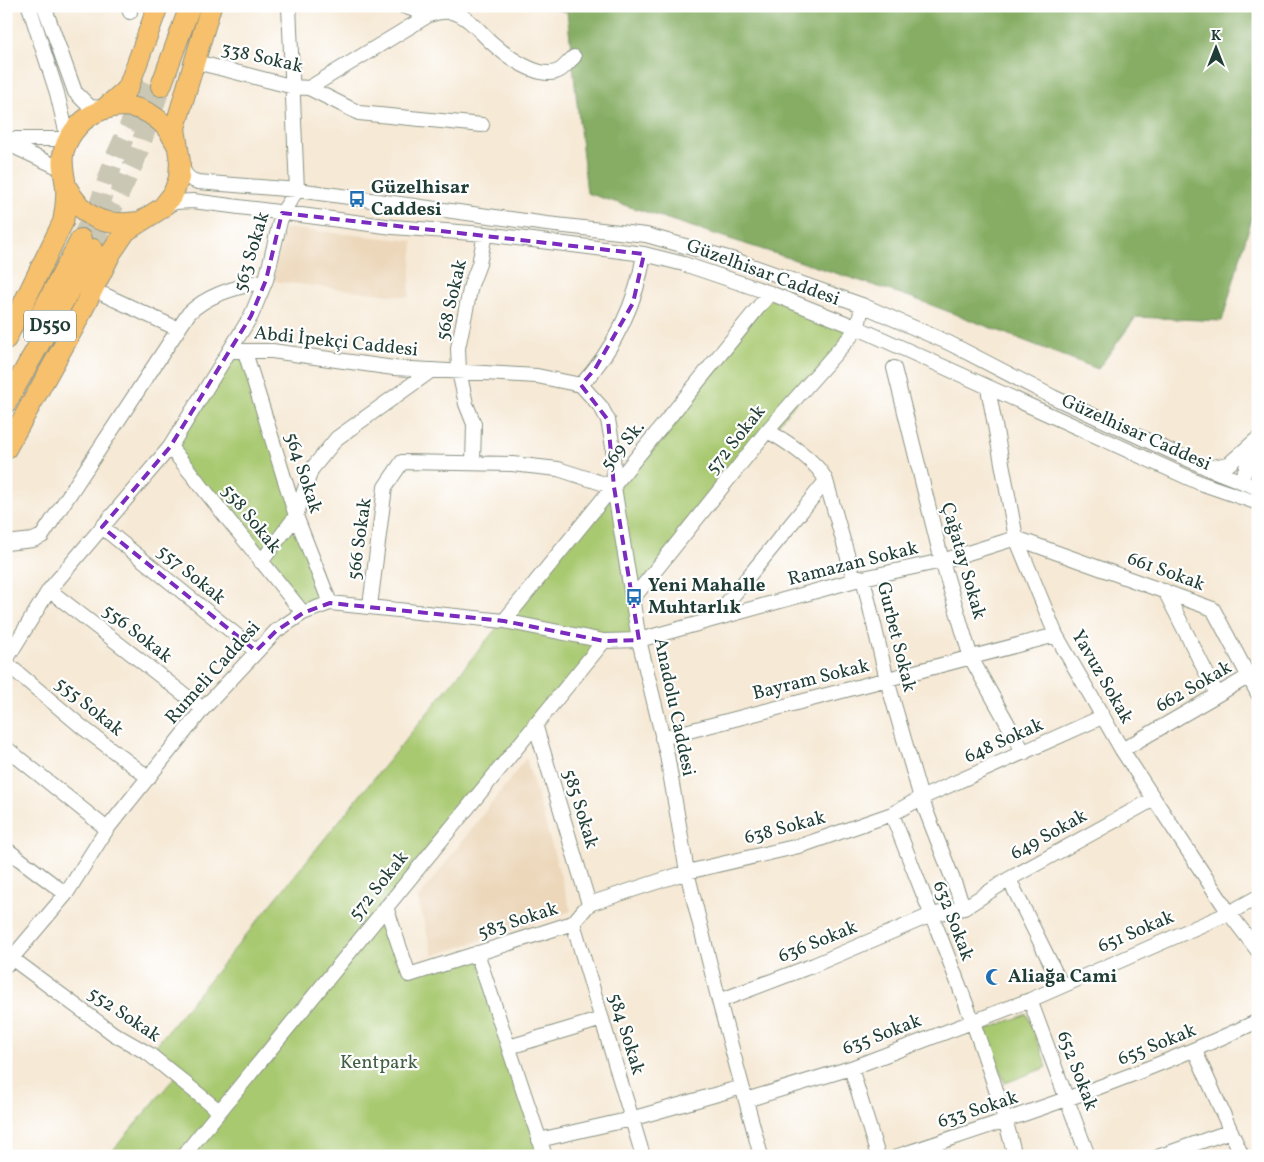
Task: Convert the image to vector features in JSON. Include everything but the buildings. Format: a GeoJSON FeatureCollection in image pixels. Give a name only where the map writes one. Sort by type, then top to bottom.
{"type":"FeatureCollection","features":[{"type":"Feature","properties":{"kind":"highway"},"geometry":{"type":"LineString","coordinates":[[6,339],[63,222],[66,204],[63,153],[68,139],[83,120],[105,108],[128,88],[158,6]]}},
{"type":"Feature","properties":{"kind":"highway"},"geometry":{"type":"LineString","coordinates":[[176,6],[156,83],[190,6]]}},
{"type":"Feature","properties":{"kind":"highway"},"geometry":{"type":"LineString","coordinates":[[6,449],[69,337],[110,253],[126,231],[162,208],[176,186],[179,153],[175,128],[211,6]]}},
{"type":"Feature","properties":{"kind":"highway"},"geometry":{"type":"LineString","coordinates":[[105,108],[122,106],[140,109],[156,117],[169,129],[179,153]]}},
{"type":"Feature","properties":{"kind":"highway"},"geometry":{"type":"LineString","coordinates":[[64,177],[74,202],[87,214],[104,222],[121,224],[139,222]]}},
{"type":"Feature","properties":{"kind":"highway","name":"D550"},"geometry":{"type":"LineString","coordinates":[[6,377],[87,244],[6,403]]}},
{"type":"Feature","properties":{"kind":"street"},"geometry":{"type":"LineString","coordinates":[[6,139],[68,139],[57,93],[29,6]]}},
{"type":"Feature","properties":{"kind":"street"},"geometry":{"type":"LineString","coordinates":[[44,6],[75,92],[90,106],[105,108]]}},
{"type":"Feature","properties":{"kind":"street"},"geometry":{"type":"LineString","coordinates":[[289,6],[297,190]]}},
{"type":"Feature","properties":{"kind":"street"},"geometry":{"type":"LineString","coordinates":[[402,6],[428,15]]}},
{"type":"Feature","properties":{"kind":"street","name":"338 Sokak"},"geometry":{"type":"LineString","coordinates":[[196,62],[294,87],[309,88],[428,15],[441,11],[466,18],[506,53],[531,70],[542,74],[558,72],[574,57]]}},
{"type":"Feature","properties":{"kind":"street"},"geometry":{"type":"LineString","coordinates":[[309,88],[359,113],[482,125]]}},
{"type":"Feature","properties":{"kind":"street"},"geometry":{"type":"LineString","coordinates":[[6,143],[64,177]]}},
{"type":"Feature","properties":{"kind":"street","name":"Güzelhisar Caddesi"},"geometry":{"type":"LineString","coordinates":[[179,153],[184,174],[191,180],[198,182],[297,190],[646,236],[735,260],[862,305],[949,343],[1053,398],[1207,468],[1258,488]]}},
{"type":"Feature","properties":{"kind":"street","name":"563 Sokak"},"geometry":{"type":"LineString","coordinates":[[229,351],[251,316],[266,280],[282,213],[297,190]]}},
{"type":"Feature","properties":{"kind":"street","name":"Güzelhisar Caddesi"},"geometry":{"type":"LineString","coordinates":[[162,208],[175,202],[193,201],[393,227],[485,234],[644,254],[693,267],[770,293],[858,328],[1200,483],[1258,503]]}},
{"type":"Feature","properties":{"kind":"street","name":"568 Sokak"},"geometry":{"type":"LineString","coordinates":[[473,463],[474,424],[466,404],[459,372],[458,348],[471,284],[480,264],[485,234]]}},
{"type":"Feature","properties":{"kind":"street"},"geometry":{"type":"LineString","coordinates":[[581,385],[595,369],[632,303],[640,281],[644,254]]}},
{"type":"Feature","properties":{"kind":"street"},"geometry":{"type":"LineString","coordinates":[[6,543],[33,540],[42,536],[189,312],[202,300],[222,292],[266,280]]}},
{"type":"Feature","properties":{"kind":"street","name":"569 Sk."},"geometry":{"type":"LineString","coordinates":[[504,621],[770,293]]}},
{"type":"Feature","properties":{"kind":"street"},"geometry":{"type":"LineString","coordinates":[[105,295],[178,329]]}},
{"type":"Feature","properties":{"kind":"street"},"geometry":{"type":"LineString","coordinates":[[858,328],[862,305]]}},
{"type":"Feature","properties":{"kind":"street","name":"572 Sokak"},"geometry":{"type":"LineString","coordinates":[[634,597],[767,431],[858,328]]}},
{"type":"Feature","properties":{"kind":"street","name":"Abdi İpekçi Caddesi"},"geometry":{"type":"LineString","coordinates":[[6,662],[48,590],[170,447],[229,351],[272,351],[394,368],[537,376],[581,385]]}},
{"type":"Feature","properties":{"kind":"street","name":"564 Sokak"},"geometry":{"type":"LineString","coordinates":[[245,352],[296,516],[330,603]]}},
{"type":"Feature","properties":{"kind":"street","name":"Çağatay Sokak"},"geometry":{"type":"LineString","coordinates":[[894,368],[942,561],[972,658],[1024,753]]}},
{"type":"Feature","properties":{"kind":"street"},"geometry":{"type":"LineString","coordinates":[[261,562],[296,516],[311,470],[337,438],[432,370]]}},
{"type":"Feature","properties":{"kind":"street","name":"Anadolu Caddesi"},"geometry":{"type":"LineString","coordinates":[[581,385],[601,407],[608,420],[613,447],[614,487],[634,597],[639,640],[662,738],[687,872],[719,1001],[761,1156]]}},
{"type":"Feature","properties":{"kind":"street","name":"Yavuz Sokak"},"geometry":{"type":"LineString","coordinates":[[988,388],[1016,538],[1056,635],[1122,750],[1229,913],[1258,951]]}},
{"type":"Feature","properties":{"kind":"street","name":"Gurbet Sokak"},"geometry":{"type":"LineString","coordinates":[[767,431],[781,438],[822,471],[853,575],[864,578],[887,680],[921,798],[964,908]]}},
{"type":"Feature","properties":{"kind":"street"},"geometry":{"type":"LineString","coordinates":[[1207,468],[1229,464],[1257,440]]}},
{"type":"Feature","properties":{"kind":"street"},"geometry":{"type":"LineString","coordinates":[[1241,481],[1257,440]]}},
{"type":"Feature","properties":{"kind":"street","name":"558 Sokak"},"geometry":{"type":"LineString","coordinates":[[170,447],[303,613]]}},
{"type":"Feature","properties":{"kind":"street","name":"566 Sokak"},"geometry":{"type":"LineString","coordinates":[[370,606],[385,487],[402,462],[473,463]]}},
{"type":"Feature","properties":{"kind":"street"},"geometry":{"type":"LineString","coordinates":[[473,463],[558,469],[614,487]]}},
{"type":"Feature","properties":{"kind":"street"},"geometry":{"type":"LineString","coordinates":[[714,619],[826,481]]}},
{"type":"Feature","properties":{"kind":"street","name":"557 Sokak"},"geometry":{"type":"LineString","coordinates":[[102,527],[256,651]]}},
{"type":"Feature","properties":{"kind":"street","name":"Ramazan Sokak"},"geometry":{"type":"LineString","coordinates":[[639,640],[864,578],[942,561],[1016,538]]}},
{"type":"Feature","properties":{"kind":"street","name":"661 Sokak"},"geometry":{"type":"LineString","coordinates":[[1016,538],[1213,609],[1253,674],[1258,694]]}},
{"type":"Feature","properties":{"kind":"street","name":"556 Sokak"},"geometry":{"type":"LineString","coordinates":[[48,590],[203,709]]}},
{"type":"Feature","properties":{"kind":"street"},"geometry":{"type":"LineString","coordinates":[[1165,592],[1217,694]]}},
{"type":"Feature","properties":{"kind":"street","name":"Rumeli Caddesi"},"geometry":{"type":"LineString","coordinates":[[8,959],[66,894],[107,830],[203,709],[276,631],[303,613],[330,603],[370,606],[504,621],[604,641],[639,640]]}},
{"type":"Feature","properties":{"kind":"street","name":"Bayram Sokak"},"geometry":{"type":"LineString","coordinates":[[662,738],[1056,635]]}},
{"type":"Feature","properties":{"kind":"street","name":"572 Sokak"},"geometry":{"type":"LineString","coordinates":[[183,1156],[604,641]]}},
{"type":"Feature","properties":{"kind":"street","name":"555 Sokak"},"geometry":{"type":"LineString","coordinates":[[6,662],[82,727],[149,778]]}},
{"type":"Feature","properties":{"kind":"street","name":"662 Sokak"},"geometry":{"type":"LineString","coordinates":[[1122,750],[1253,674]]}},
{"type":"Feature","properties":{"kind":"street","name":"648 Sokak"},"geometry":{"type":"LineString","coordinates":[[892,814],[921,798],[1102,718]]}},
{"type":"Feature","properties":{"kind":"street","name":"585 Sokak"},"geometry":{"type":"LineString","coordinates":[[536,724],[589,904]]}},
{"type":"Feature","properties":{"kind":"street"},"geometry":{"type":"LineString","coordinates":[[6,748],[107,830]]}},
{"type":"Feature","properties":{"kind":"street","name":"649 Sokak"},"geometry":{"type":"LineString","coordinates":[[964,908],[1009,879],[1154,799]]}},
{"type":"Feature","properties":{"kind":"street","name":"638 Sokak"},"geometry":{"type":"LineString","coordinates":[[687,872],[803,845],[892,814]]}},
{"type":"Feature","properties":{"kind":"street","name":"632 Sokak"},"geometry":{"type":"LineString","coordinates":[[892,814],[972,1020],[1006,1121],[1015,1156]]}},
{"type":"Feature","properties":{"kind":"street"},"geometry":{"type":"LineString","coordinates":[[6,849],[66,894]]}},
{"type":"Feature","properties":{"kind":"street"},"geometry":{"type":"LineString","coordinates":[[589,904],[687,872]]}},
{"type":"Feature","properties":{"kind":"street"},"geometry":{"type":"LineString","coordinates":[[1009,879],[1062,984]]}},
{"type":"Feature","properties":{"kind":"street","name":"651 Sokak"},"geometry":{"type":"LineString","coordinates":[[1030,1000],[1062,984],[1229,913],[1258,897]]}},
{"type":"Feature","properties":{"kind":"street","name":"583 Sokak"},"geometry":{"type":"LineString","coordinates":[[386,907],[409,975],[573,922],[589,904]]}},
{"type":"Feature","properties":{"kind":"street","name":"636 Sokak"},"geometry":{"type":"LineString","coordinates":[[719,1001],[814,966],[931,915],[964,908]]}},
{"type":"Feature","properties":{"kind":"street","name":"584 Sokak"},"geometry":{"type":"LineString","coordinates":[[573,922],[643,1156]]}},
{"type":"Feature","properties":{"kind":"street"},"geometry":{"type":"LineString","coordinates":[[477,953],[545,1156]]}},
{"type":"Feature","properties":{"kind":"street","name":"552 Sokak"},"geometry":{"type":"LineString","coordinates":[[8,959],[114,1034],[149,1054],[219,1111]]}},
{"type":"Feature","properties":{"kind":"street","name":"635 Sokak"},"geometry":{"type":"LineString","coordinates":[[539,1140],[851,1068],[972,1020],[1030,1000]]}},
{"type":"Feature","properties":{"kind":"street","name":"652 Sokak"},"geometry":{"type":"LineString","coordinates":[[1030,1000],[1069,1100],[1088,1156]]}},
{"type":"Feature","properties":{"kind":"street"},"geometry":{"type":"LineString","coordinates":[[509,1047],[602,1019]]}},
{"type":"Feature","properties":{"kind":"street","name":"655 Sokak"},"geometry":{"type":"LineString","coordinates":[[1069,1100],[1195,1051],[1258,1021]]}},
{"type":"Feature","properties":{"kind":"street"},"geometry":{"type":"LineString","coordinates":[[1195,1051],[1242,1156]]}},
{"type":"Feature","properties":{"kind":"street"},"geometry":{"type":"LineString","coordinates":[[851,1068],[878,1156]]}},
{"type":"Feature","properties":{"kind":"street","name":"633 Sokak"},"geometry":{"type":"LineString","coordinates":[[898,1156],[1069,1100]]}},
{"type":"Feature","properties":{"kind":"street"},"geometry":{"type":"LineString","coordinates":[[1160,1156],[1231,1131]]}},
{"type":"Feature","properties":{"kind":"highlighted area"},"geometry":{"type":"Polygon","coordinates":[[[282,213],[644,254],[633,303],[595,369],[581,385],[608,420],[614,487],[639,640],[604,641],[504,621],[330,603],[303,613],[276,631],[256,651],[102,527],[170,447],[251,316],[266,280],[282,213]]]}},
{"type":"Feature","properties":{"kind":"shaded area"},"geometry":{"type":"Polygon","coordinates":[[[284,228],[413,241],[409,297],[271,281],[284,228]]]}},
{"type":"Feature","properties":{"kind":"shaded area"},"geometry":{"type":"Polygon","coordinates":[[[526,758],[571,911],[433,956],[418,899],[526,758]]]}},
{"type":"Feature","properties":{"kind":"green space"},"geometry":{"type":"Polygon","coordinates":[[[545,6],[1258,6],[1258,196],[1222,321],[1136,317],[1098,369],[913,298],[587,193],[567,12],[545,6]]]}},
{"type":"Feature","properties":{"kind":"green space","name":"Kentpark"},"geometry":{"type":"Polygon","coordinates":[[[770,293],[858,328],[634,597],[639,640],[603,641],[386,907],[409,975],[477,953],[545,1156],[108,1156],[176,1076],[149,1054],[770,293]]]}},
{"type":"Feature","properties":{"kind":"green space"},"geometry":{"type":"Polygon","coordinates":[[[229,351],[245,352],[330,603],[303,613],[170,447],[229,351]]]}},
{"type":"Feature","properties":{"kind":"green space"},"geometry":{"type":"Polygon","coordinates":[[[1027,1014],[1047,1067],[1005,1083],[985,1030],[1027,1014]]]}},
{"type":"Feature","properties":{"kind":"tunnel"},"geometry":{"type":"LineString","coordinates":[[81,239],[100,202],[115,158],[150,80]]}},
{"type":"Feature","properties":{"kind":"tunnel"},"geometry":{"type":"LineString","coordinates":[[93,249],[135,161],[161,86]]}},
{"type":"Feature","properties":{"kind":"place","name":"Güzelhisar Caddesi"},"geometry":{"type":"Point","coordinates":[357,199]}},
{"type":"Feature","properties":{"kind":"place","name":"Yeni Mahalle Muhtarlık"},"geometry":{"type":"Point","coordinates":[634,597]}},
{"type":"Feature","properties":{"kind":"place","name":"Aliağa Cami"},"geometry":{"type":"Point","coordinates":[994,977]}}]}
